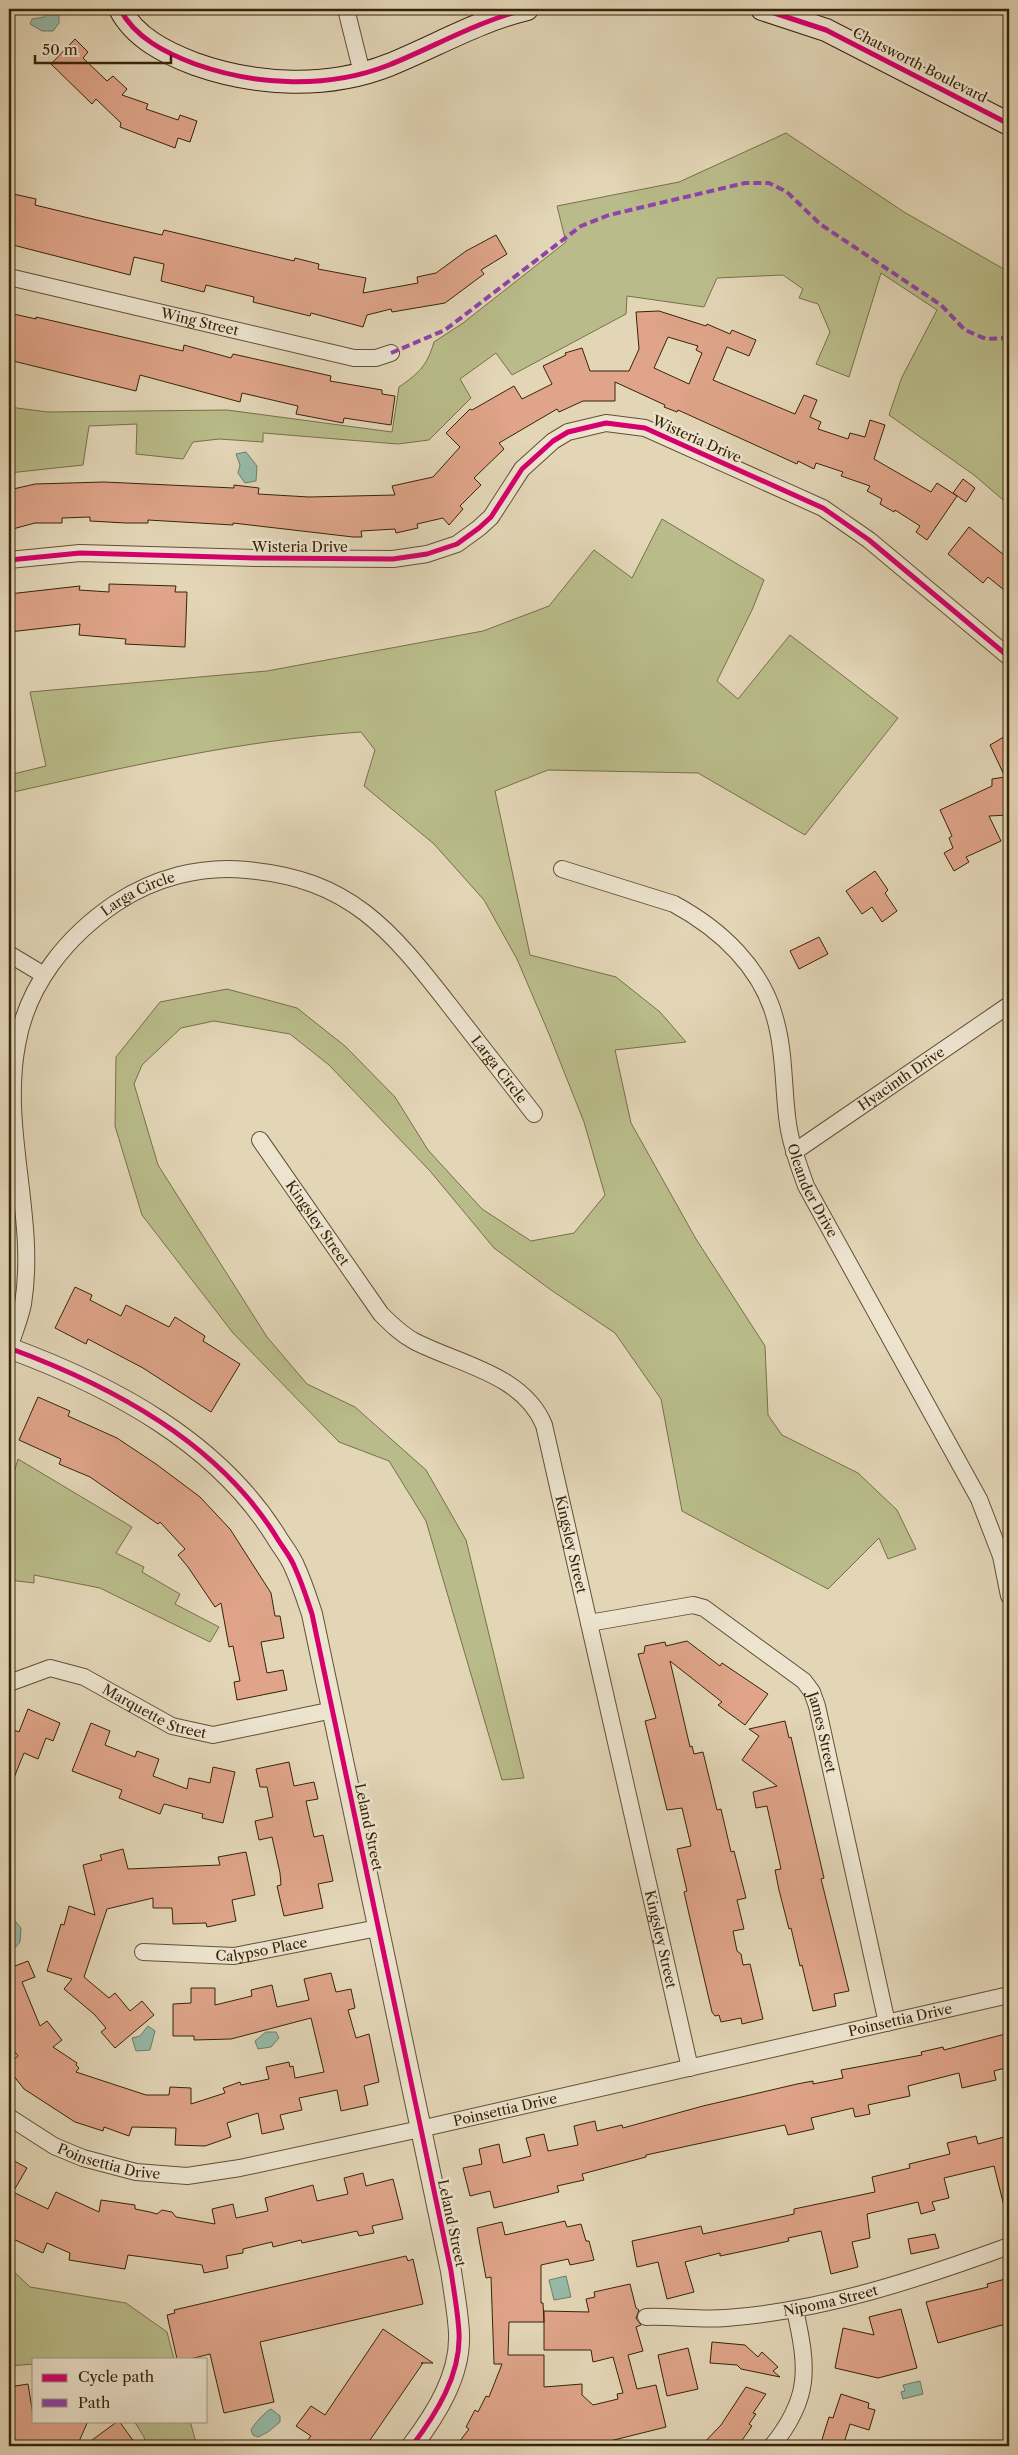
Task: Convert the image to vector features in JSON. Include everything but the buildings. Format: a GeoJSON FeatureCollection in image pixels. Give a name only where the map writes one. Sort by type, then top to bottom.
{"type":"FeatureCollection","features":[{"type":"Feature","properties":{"kind":"main road"},"geometry":{"type":"LineString","coordinates":[[123,14],[140,34],[159,47],[192,62],[224,73],[257,79],[302,82],[338,79],[362,73],[401,60],[464,30],[527,9]]}},
{"type":"Feature","properties":{"kind":"main road","name":"Chatsworth Boulevard"},"geometry":{"type":"LineString","coordinates":[[762,9],[787,12],[860,45],[1009,124]]}},
{"type":"Feature","properties":{"kind":"street"},"geometry":{"type":"LineString","coordinates":[[346,9],[362,73]]}},
{"type":"Feature","properties":{"kind":"street","name":"Wing Street"},"geometry":{"type":"LineString","coordinates":[[9,278],[354,358],[376,358],[391,353]]}},
{"type":"Feature","properties":{"kind":"street","name":"Wisteria Drive"},"geometry":{"type":"LineString","coordinates":[[9,560],[80,553],[268,558],[393,558],[427,554],[456,544],[479,528],[491,517],[522,469],[536,454],[553,441],[568,432],[606,423],[645,428],[823,508],[870,540],[1009,658]]}},
{"type":"Feature","properties":{"kind":"street","name":"Larga Circle"},"geometry":{"type":"LineString","coordinates":[[9,1348],[22,1306],[26,1269],[13,1099],[15,1056],[24,1018],[44,975],[66,946],[98,916],[136,891],[162,880],[201,871],[225,869],[259,871],[292,877],[326,888],[345,898],[374,918],[397,939],[534,1114]]}},
{"type":"Feature","properties":{"kind":"street","name":"Oleander Drive"},"geometry":{"type":"LineString","coordinates":[[562,869],[674,904],[705,922],[742,957],[757,979],[776,1020],[780,1040],[788,1126],[794,1152],[806,1186],[979,1499],[1005,1555],[1009,1596]]}},
{"type":"Feature","properties":{"kind":"street"},"geometry":{"type":"LineString","coordinates":[[9,954],[44,975]]}},
{"type":"Feature","properties":{"kind":"street","name":"Hyacinth Drive"},"geometry":{"type":"LineString","coordinates":[[794,1152],[1009,1005]]}},
{"type":"Feature","properties":{"kind":"street","name":"Kingsley Street"},"geometry":{"type":"LineString","coordinates":[[260,1140],[381,1314],[396,1329],[413,1340],[500,1380],[531,1402],[538,1412],[544,1425],[690,2068]]}},
{"type":"Feature","properties":{"kind":"street","name":"Leland Street"},"geometry":{"type":"LineString","coordinates":[[9,1348],[53,1364],[102,1388],[189,1442],[236,1482],[260,1511],[295,1566],[312,1614],[334,1710],[451,2272],[459,2334],[457,2362],[437,2412],[412,2446]]}},
{"type":"Feature","properties":{"kind":"street","name":"James Street"},"geometry":{"type":"LineString","coordinates":[[589,1623],[693,1604],[704,1608],[804,1681],[812,1692],[817,1706],[887,2023]]}},
{"type":"Feature","properties":{"kind":"street","name":"Marquette Street"},"geometry":{"type":"LineString","coordinates":[[9,1682],[50,1668],[84,1677],[172,1726],[213,1735],[334,1710]]}},
{"type":"Feature","properties":{"kind":"street","name":"Calypso Place"},"geometry":{"type":"LineString","coordinates":[[143,1952],[234,1956],[378,1928]]}},
{"type":"Feature","properties":{"kind":"street","name":"Poinsettia Drive"},"geometry":{"type":"LineString","coordinates":[[9,2117],[54,2146],[83,2158],[136,2172],[187,2176],[240,2168],[420,2129],[1009,1995]]}},
{"type":"Feature","properties":{"kind":"street","name":"Nipoma Street"},"geometry":{"type":"LineString","coordinates":[[646,2317],[725,2318],[795,2310],[890,2285],[1009,2246]]}},
{"type":"Feature","properties":{"kind":"street"},"geometry":{"type":"LineString","coordinates":[[772,2446],[789,2425],[804,2390],[803,2343],[795,2310]]}},
{"type":"Feature","properties":{"kind":"shaded area"},"geometry":{"type":"Polygon","coordinates":[[[51,9],[59,9],[59,23],[53,31],[42,31],[30,24],[32,19],[44,17],[51,9]]]}},
{"type":"Feature","properties":{"kind":"shaded area"},"geometry":{"type":"Polygon","coordinates":[[[786,133],[904,212],[1009,272],[1009,505],[974,475],[889,415],[902,377],[937,310],[881,273],[849,377],[816,364],[830,332],[818,304],[799,298],[803,289],[783,275],[717,278],[704,307],[627,296],[626,314],[512,375],[496,353],[460,379],[471,398],[429,440],[398,444],[263,433],[263,442],[219,439],[193,442],[183,459],[136,454],[137,424],[89,426],[83,465],[9,473],[9,407],[48,412],[227,410],[392,432],[399,387],[425,363],[434,342],[463,323],[566,242],[557,206],[679,182],[786,133]]]}},
{"type":"Feature","properties":{"kind":"shaded area"},"geometry":{"type":"Polygon","coordinates":[[[246,452],[257,466],[256,481],[245,483],[238,473],[240,465],[236,454],[246,452]]]}},
{"type":"Feature","properties":{"kind":"shaded area"},"geometry":{"type":"Polygon","coordinates":[[[662,519],[764,580],[752,610],[717,681],[738,699],[790,635],[898,718],[805,835],[698,773],[548,770],[495,791],[530,955],[616,977],[660,1012],[686,1042],[615,1050],[631,1123],[696,1239],[765,1346],[768,1415],[782,1435],[858,1473],[897,1510],[916,1549],[888,1559],[879,1538],[828,1589],[682,1511],[661,1399],[615,1333],[551,1290],[494,1248],[430,1171],[329,1065],[290,1034],[214,1021],[181,1028],[142,1065],[134,1084],[158,1165],[267,1337],[307,1384],[355,1407],[426,1470],[466,1540],[524,1778],[502,1780],[426,1521],[389,1461],[339,1442],[233,1333],[142,1215],[115,1126],[116,1057],[160,1002],[227,989],[297,1008],[345,1046],[395,1097],[428,1150],[482,1209],[531,1241],[574,1233],[605,1195],[584,1122],[517,959],[484,900],[434,844],[364,786],[375,750],[361,732],[272,741],[228,748],[140,764],[9,793],[9,775],[46,766],[30,692],[267,671],[483,631],[549,606],[594,550],[632,578],[662,519]]]}},
{"type":"Feature","properties":{"kind":"shaded area"},"geometry":{"type":"Polygon","coordinates":[[[18,1459],[132,1527],[116,1553],[144,1567],[142,1572],[180,1594],[175,1604],[219,1627],[210,1642],[100,1588],[34,1575],[34,1583],[9,1580],[9,1489],[18,1459]]]}},
{"type":"Feature","properties":{"kind":"shaded area"},"geometry":{"type":"Polygon","coordinates":[[[16,1922],[21,1928],[20,1942],[14,1949],[10,1949],[9,1924],[16,1922]]]}},
{"type":"Feature","properties":{"kind":"shaded area"},"geometry":{"type":"Polygon","coordinates":[[[148,2026],[155,2031],[150,2050],[136,2051],[132,2038],[140,2036],[148,2026]]]}},
{"type":"Feature","properties":{"kind":"shaded area"},"geometry":{"type":"Polygon","coordinates":[[[266,2032],[276,2032],[279,2038],[271,2047],[258,2049],[255,2041],[266,2032]]]}},
{"type":"Feature","properties":{"kind":"shaded area"},"geometry":{"type":"Polygon","coordinates":[[[9,2267],[30,2287],[126,2303],[167,2332],[174,2358],[32,2358],[32,2364],[9,2366],[9,2267]]]}},
{"type":"Feature","properties":{"kind":"shaded area"},"geometry":{"type":"Polygon","coordinates":[[[566,2276],[571,2297],[554,2300],[549,2280],[566,2276]]]}},
{"type":"Feature","properties":{"kind":"shaded area"},"geometry":{"type":"Polygon","coordinates":[[[920,2381],[923,2394],[903,2399],[901,2392],[905,2391],[903,2385],[920,2381]]]}},
{"type":"Feature","properties":{"kind":"shaded area"},"geometry":{"type":"Polygon","coordinates":[[[271,2409],[280,2416],[280,2422],[268,2432],[258,2437],[253,2435],[252,2428],[271,2409]]]}},
{"type":"Feature","properties":{"kind":"shaded area"},"geometry":{"type":"Polygon","coordinates":[[[135,2422],[190,2422],[197,2446],[146,2446],[144,2437],[135,2422]]]}},
{"type":"Feature","properties":{"kind":"marked path"},"geometry":{"type":"LineString","coordinates":[[391,353],[445,330],[581,226],[609,215],[745,183],[769,183],[787,192],[820,224],[941,305],[965,330],[986,339],[1009,338]]}},
{"type":"Feature","properties":{"kind":"cycle path"},"geometry":{"type":"LineString","coordinates":[[120,9],[126,19],[143,36],[162,49],[184,60],[243,77],[292,82],[342,78],[366,73],[406,58],[491,20],[527,9]]}},
{"type":"Feature","properties":{"kind":"cycle path"},"geometry":{"type":"LineString","coordinates":[[762,9],[826,30],[1009,124]]}},
{"type":"Feature","properties":{"kind":"cycle path"},"geometry":{"type":"LineString","coordinates":[[9,560],[80,553],[258,558],[393,559],[427,554],[457,544],[479,528],[491,517],[522,469],[553,441],[568,432],[606,423],[645,428],[823,508],[869,540],[1009,657]]}},
{"type":"Feature","properties":{"kind":"cycle path"},"geometry":{"type":"LineString","coordinates":[[9,1348],[86,1380],[124,1400],[160,1421],[193,1446],[225,1473],[253,1504],[289,1556],[302,1585],[312,1614],[451,2271],[457,2310],[459,2349],[456,2364],[438,2407],[412,2446]]}}]}
